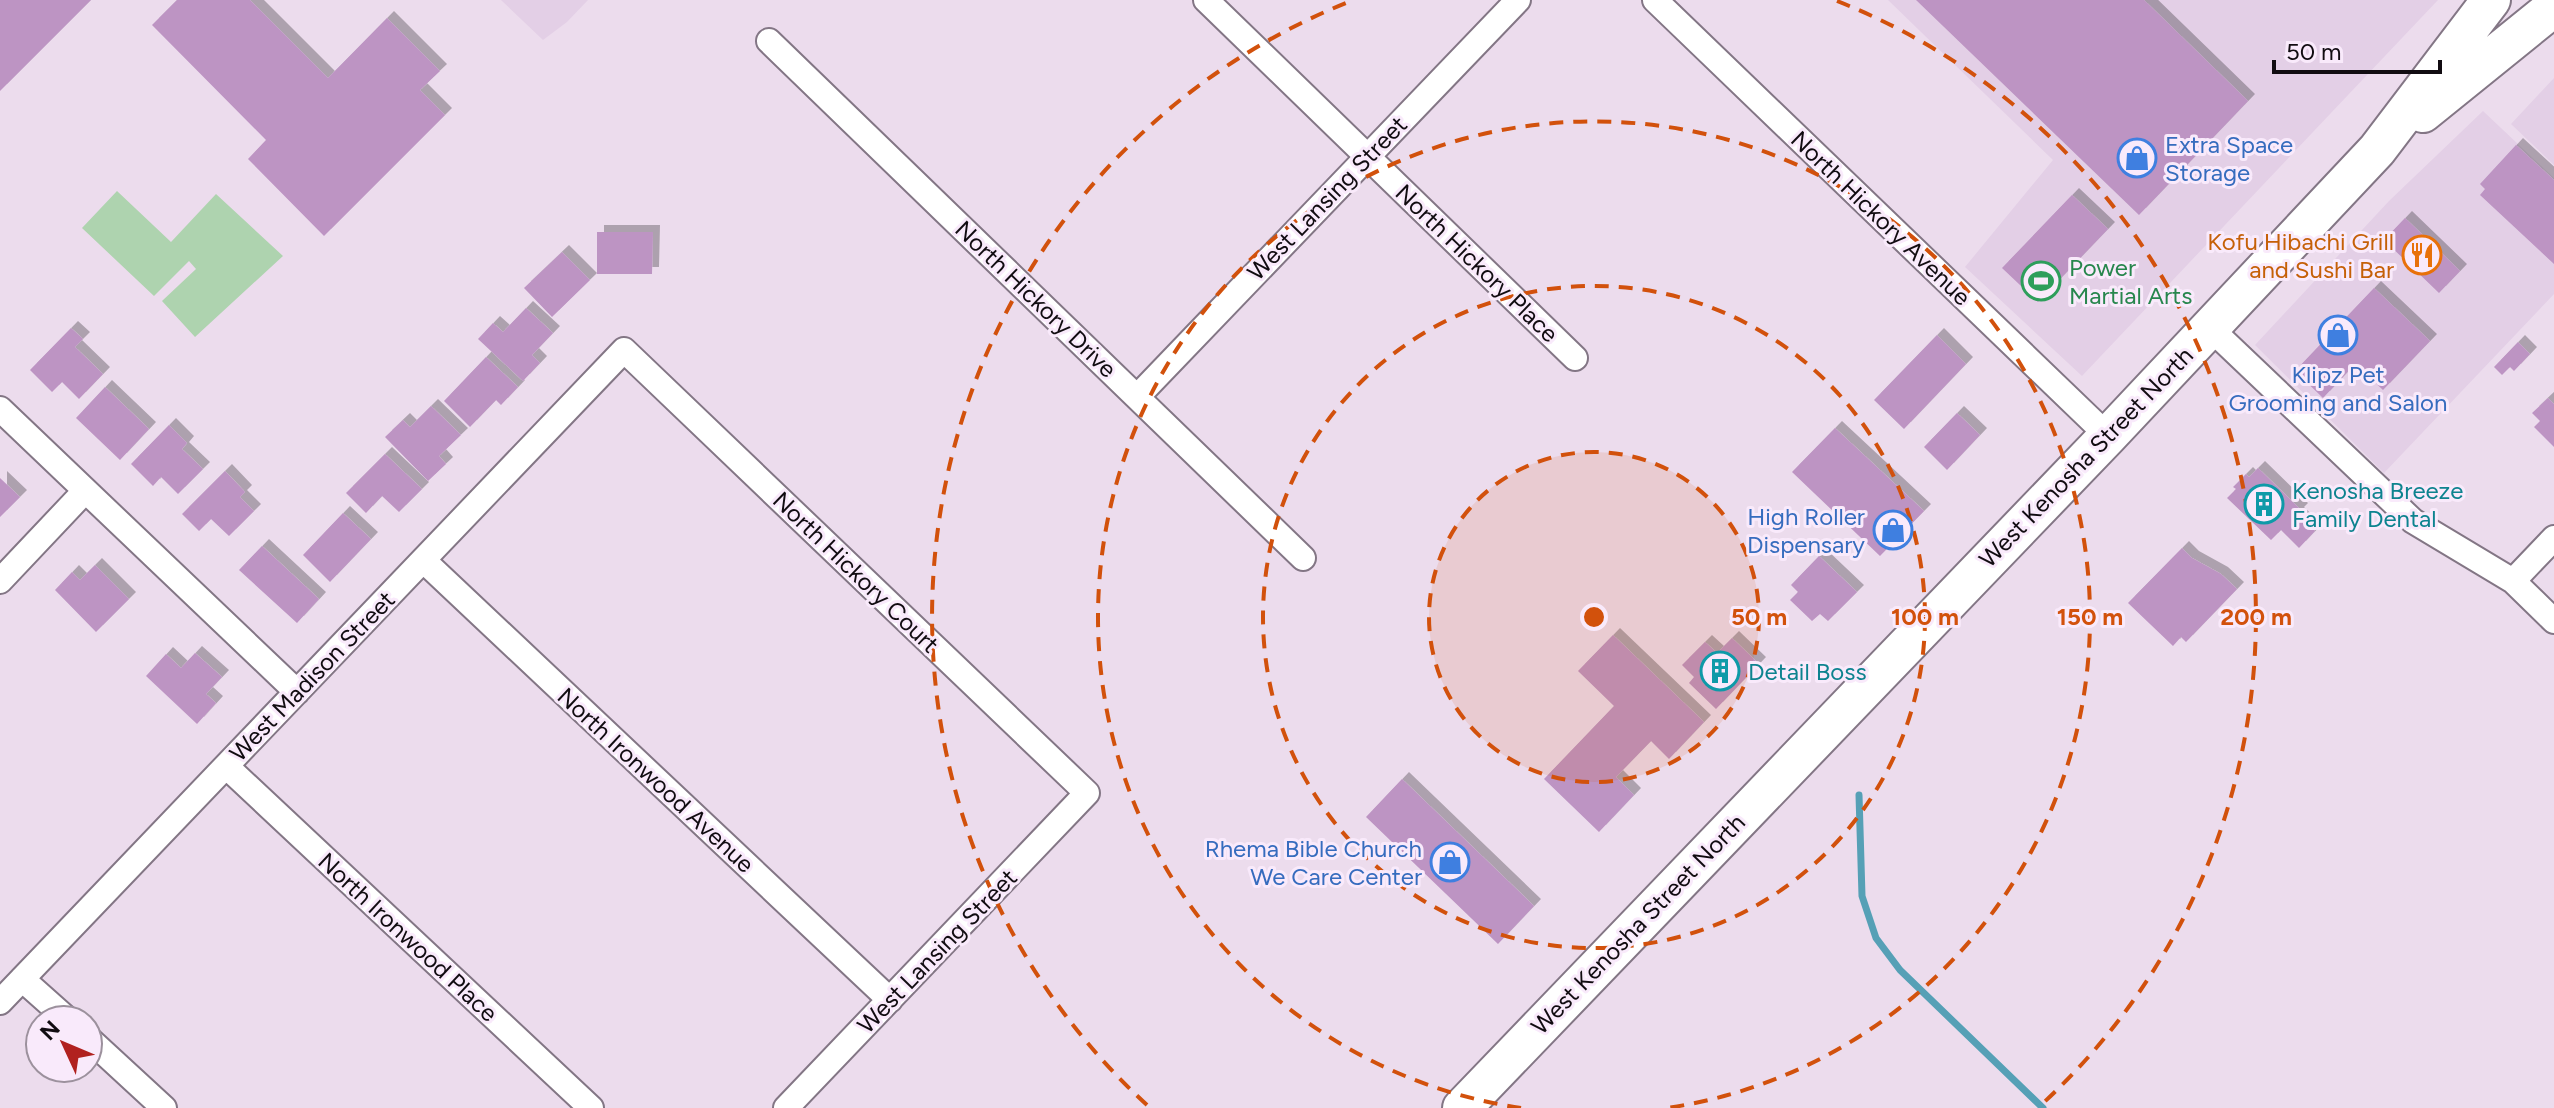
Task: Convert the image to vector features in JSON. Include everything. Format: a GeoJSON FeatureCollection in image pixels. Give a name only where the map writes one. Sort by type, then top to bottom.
{"type":"FeatureCollection","features":[{"type":"Feature","properties":{"kind":"main road","name":"West Kenosha Street North"},"geometry":{"type":"LineString","coordinates":[[1462,1108],[2108,436],[2377,150],[2491,0]]}},
{"type":"Feature","properties":{"kind":"main road","name":"West Kenosha Street North"},"geometry":{"type":"LineString","coordinates":[[2377,150],[2554,7]]}},
{"type":"Feature","properties":{"kind":"street","name":"North Hickory Place"},"geometry":{"type":"LineString","coordinates":[[1206,0],[1575,358]]}},
{"type":"Feature","properties":{"kind":"street","name":"West Lansing Street"},"geometry":{"type":"LineString","coordinates":[[1137,397],[1518,0]]}},
{"type":"Feature","properties":{"kind":"street","name":"North Hickory Avenue"},"geometry":{"type":"LineString","coordinates":[[1655,0],[2108,436]]}},
{"type":"Feature","properties":{"kind":"street","name":"North Hickory Drive"},"geometry":{"type":"LineString","coordinates":[[769,41],[1303,558]]}},
{"type":"Feature","properties":{"kind":"street"},"geometry":{"type":"LineString","coordinates":[[2209,327],[2413,521],[2513,581],[2554,621]]}},
{"type":"Feature","properties":{"kind":"street","name":"West Madison Street"},"geometry":{"type":"LineString","coordinates":[[0,1002],[624,350]]}},
{"type":"Feature","properties":{"kind":"street","name":"North Hickory Court"},"geometry":{"type":"LineString","coordinates":[[624,350],[1087,793]]}},
{"type":"Feature","properties":{"kind":"street"},"geometry":{"type":"LineString","coordinates":[[0,409],[297,692]]}},
{"type":"Feature","properties":{"kind":"street"},"geometry":{"type":"LineString","coordinates":[[0,581],[85,491]]}},
{"type":"Feature","properties":{"kind":"street"},"geometry":{"type":"LineString","coordinates":[[2513,581],[2554,538]]}},
{"type":"Feature","properties":{"kind":"street","name":"North Ironwood Avenue"},"geometry":{"type":"LineString","coordinates":[[423,560],[890,1000]]}},
{"type":"Feature","properties":{"kind":"street","name":"North Ironwood Place"},"geometry":{"type":"LineString","coordinates":[[226,766],[591,1108]]}},
{"type":"Feature","properties":{"kind":"street","name":"West Lansing Street"},"geometry":{"type":"LineString","coordinates":[[786,1108],[1087,793]]}},
{"type":"Feature","properties":{"kind":"street"},"geometry":{"type":"LineString","coordinates":[[22,979],[50,1004]]}},
{"type":"Feature","properties":{"kind":"street"},"geometry":{"type":"LineString","coordinates":[[104,1053],[164,1108]]}},
{"type":"Feature","properties":{"kind":"shaded area"},"geometry":{"type":"Polygon","coordinates":[[[501,0],[588,0],[567,22],[543,40],[501,0]]]}},
{"type":"Feature","properties":{"kind":"shaded area"},"geometry":{"type":"Polygon","coordinates":[[[1888,0],[2438,0],[2082,376],[1965,267],[2053,160],[1888,0]]]}},
{"type":"Feature","properties":{"kind":"shaded area"},"geometry":{"type":"Polygon","coordinates":[[[2554,78],[2554,165],[2511,124],[2554,78]]]}},
{"type":"Feature","properties":{"kind":"shaded area"},"geometry":{"type":"Polygon","coordinates":[[[2483,111],[2554,178],[2554,294],[2384,473],[2255,345],[2389,201],[2483,111]]]}},
{"type":"Feature","properties":{"kind":"green space"},"geometry":{"type":"Polygon","coordinates":[[[117,191],[171,242],[216,194],[283,256],[195,337],[162,301],[196,269],[189,261],[154,296],[82,228],[117,191]]]}},
{"type":"Feature","properties":{"kind":"building"},"geometry":{"type":"Polygon","coordinates":[[[0,0],[91,0],[0,91],[0,0]]]}},
{"type":"Feature","properties":{"kind":"building"},"geometry":{"type":"Polygon","coordinates":[[[177,0],[250,0],[328,78],[387,18],[440,71],[420,90],[445,115],[324,236],[248,159],[266,140],[152,25],[177,0]]]}},
{"type":"Feature","properties":{"kind":"building","name":"Extra Space Storage"},"geometry":{"type":"Polygon","coordinates":[[[1916,0],[2144,0],[2248,101],[2139,215],[1916,0]]]}},
{"type":"Feature","properties":{"kind":"building"},"geometry":{"type":"Polygon","coordinates":[[[2516,145],[2554,180],[2554,264],[2480,195],[2485,189],[2480,184],[2516,145]]]}},
{"type":"Feature","properties":{"kind":"building"},"geometry":{"type":"Polygon","coordinates":[[[2072,195],[2108,229],[2038,302],[2002,268],[2072,195]]]}},
{"type":"Feature","properties":{"kind":"building","name":"Kofu Hibachi Grill and Sushi Bar"},"geometry":{"type":"Polygon","coordinates":[[[2405,218],[2460,271],[2439,293],[2384,240],[2405,218]]]}},
{"type":"Feature","properties":{"kind":"building"},"geometry":{"type":"Polygon","coordinates":[[[597,232],[653,232],[652,274],[597,274],[597,232]]]}},
{"type":"Feature","properties":{"kind":"building"},"geometry":{"type":"Polygon","coordinates":[[[562,252],[590,280],[552,317],[524,288],[562,252]]]}},
{"type":"Feature","properties":{"kind":"building"},"geometry":{"type":"Polygon","coordinates":[[[2374,288],[2430,341],[2383,390],[2355,364],[2323,398],[2295,371],[2374,288]]]}},
{"type":"Feature","properties":{"kind":"building"},"geometry":{"type":"Polygon","coordinates":[[[526,308],[553,333],[532,355],[540,363],[523,381],[478,339],[493,323],[503,332],[526,308]]]}},
{"type":"Feature","properties":{"kind":"building"},"geometry":{"type":"Polygon","coordinates":[[[71,328],[83,339],[75,347],[103,374],[79,399],[62,382],[52,392],[30,370],[71,328]]]}},
{"type":"Feature","properties":{"kind":"building"},"geometry":{"type":"Polygon","coordinates":[[[1937,335],[1966,364],[1904,429],[1874,400],[1937,335]]]}},
{"type":"Feature","properties":{"kind":"building"},"geometry":{"type":"Polygon","coordinates":[[[2518,342],[2530,354],[2514,371],[2510,367],[2502,375],[2494,367],[2518,342]]]}},
{"type":"Feature","properties":{"kind":"building"},"geometry":{"type":"Polygon","coordinates":[[[486,357],[518,387],[501,405],[496,400],[470,427],[444,401],[486,357]]]}},
{"type":"Feature","properties":{"kind":"building"},"geometry":{"type":"Polygon","coordinates":[[[105,387],[149,429],[120,460],[76,418],[105,387]]]}},
{"type":"Feature","properties":{"kind":"building"},"geometry":{"type":"Polygon","coordinates":[[[2548,398],[2554,404],[2554,447],[2534,427],[2540,421],[2532,413],[2548,398]]]}},
{"type":"Feature","properties":{"kind":"building"},"geometry":{"type":"Polygon","coordinates":[[[431,406],[461,435],[439,456],[446,464],[428,481],[385,437],[403,420],[410,427],[431,406]]]}},
{"type":"Feature","properties":{"kind":"building"},"geometry":{"type":"Polygon","coordinates":[[[1957,413],[1980,435],[1947,470],[1924,447],[1957,413]]]}},
{"type":"Feature","properties":{"kind":"building"},"geometry":{"type":"Polygon","coordinates":[[[169,425],[187,443],[182,449],[203,469],[178,494],[161,477],[153,486],[131,464],[169,425]]]}},
{"type":"Feature","properties":{"kind":"building"},"geometry":{"type":"Polygon","coordinates":[[[1835,428],[1924,511],[1880,556],[1792,472],[1835,428]]]}},
{"type":"Feature","properties":{"kind":"building"},"geometry":{"type":"Polygon","coordinates":[[[385,454],[422,489],[399,512],[382,496],[366,513],[346,493],[385,454]]]}},
{"type":"Feature","properties":{"kind":"building","name":"Kenosha Breeze Family Dental"},"geometry":{"type":"Polygon","coordinates":[[[2258,468],[2301,510],[2297,514],[2315,531],[2299,548],[2281,530],[2271,540],[2227,498],[2246,474],[2249,477],[2258,468]]]}},
{"type":"Feature","properties":{"kind":"building"},"geometry":{"type":"Polygon","coordinates":[[[225,471],[245,492],[240,497],[254,511],[229,536],[211,519],[199,531],[182,514],[225,471]]]}},
{"type":"Feature","properties":{"kind":"building"},"geometry":{"type":"Polygon","coordinates":[[[0,478],[20,497],[0,517],[0,478]]]}},
{"type":"Feature","properties":{"kind":"building"},"geometry":{"type":"Polygon","coordinates":[[[343,513],[371,539],[330,582],[303,555],[343,513]]]}},
{"type":"Feature","properties":{"kind":"building"},"geometry":{"type":"Polygon","coordinates":[[[262,546],[319,599],[297,623],[239,570],[262,546]]]}},
{"type":"Feature","properties":{"kind":"building"},"geometry":{"type":"Polygon","coordinates":[[[2182,548],[2192,558],[2221,574],[2237,589],[2186,642],[2181,637],[2173,646],[2128,603],[2182,548]]]}},
{"type":"Feature","properties":{"kind":"building"},"geometry":{"type":"Polygon","coordinates":[[[1819,556],[1857,592],[1828,621],[1820,614],[1812,621],[1790,600],[1798,592],[1791,585],[1819,556]]]}},
{"type":"Feature","properties":{"kind":"building"},"geometry":{"type":"Polygon","coordinates":[[[95,565],[129,599],[96,632],[55,590],[72,572],[80,580],[95,565]]]}},
{"type":"Feature","properties":{"kind":"building"},"geometry":{"type":"Polygon","coordinates":[[[1613,635],[1704,722],[1669,759],[1651,741],[1616,777],[1634,795],[1599,832],[1544,779],[1614,706],[1578,671],[1613,635]]]}},
{"type":"Feature","properties":{"kind":"building","name":"Detail Boss"},"geometry":{"type":"Polygon","coordinates":[[[1732,638],[1759,664],[1716,709],[1689,683],[1694,677],[1682,665],[1705,642],[1717,653],[1732,638]]]}},
{"type":"Feature","properties":{"kind":"building"},"geometry":{"type":"Polygon","coordinates":[[[195,653],[222,677],[206,694],[216,703],[197,724],[146,676],[166,654],[181,668],[195,653]]]}},
{"type":"Feature","properties":{"kind":"building","name":"Rhema Bible Church We Care Center"},"geometry":{"type":"Polygon","coordinates":[[[1402,779],[1534,906],[1498,944],[1366,817],[1402,779]]]}},
{"type":"Feature","properties":{"kind":"waterway"},"geometry":{"type":"LineString","coordinates":[[1859,795],[1862,896],[1876,938],[1900,970],[2043,1108]]}},
{"type":"Feature","properties":{"kind":"place","name":"Extra Space Storage"},"geometry":{"type":"Point","coordinates":[2137,158]}},
{"type":"Feature","properties":{"kind":"place","name":"Kofu Hibachi Grill and Sushi Bar"},"geometry":{"type":"Point","coordinates":[2422,255]}},
{"type":"Feature","properties":{"kind":"place","name":"Power Martial Arts"},"geometry":{"type":"Point","coordinates":[2041,281]}},
{"type":"Feature","properties":{"kind":"place","name":"Klipz Pet Grooming and Salon"},"geometry":{"type":"Point","coordinates":[2338,335]}},
{"type":"Feature","properties":{"kind":"place","name":"Kenosha Breeze Family Dental"},"geometry":{"type":"Point","coordinates":[2264,504]}},
{"type":"Feature","properties":{"kind":"place","name":"High Roller Dispensary"},"geometry":{"type":"Point","coordinates":[1893,530]}},
{"type":"Feature","properties":{"kind":"place","name":"Detail Boss"},"geometry":{"type":"Point","coordinates":[1720,671]}},
{"type":"Feature","properties":{"kind":"place","name":"Rhema Bible Church We Care Center"},"geometry":{"type":"Point","coordinates":[1450,862]}}]}
